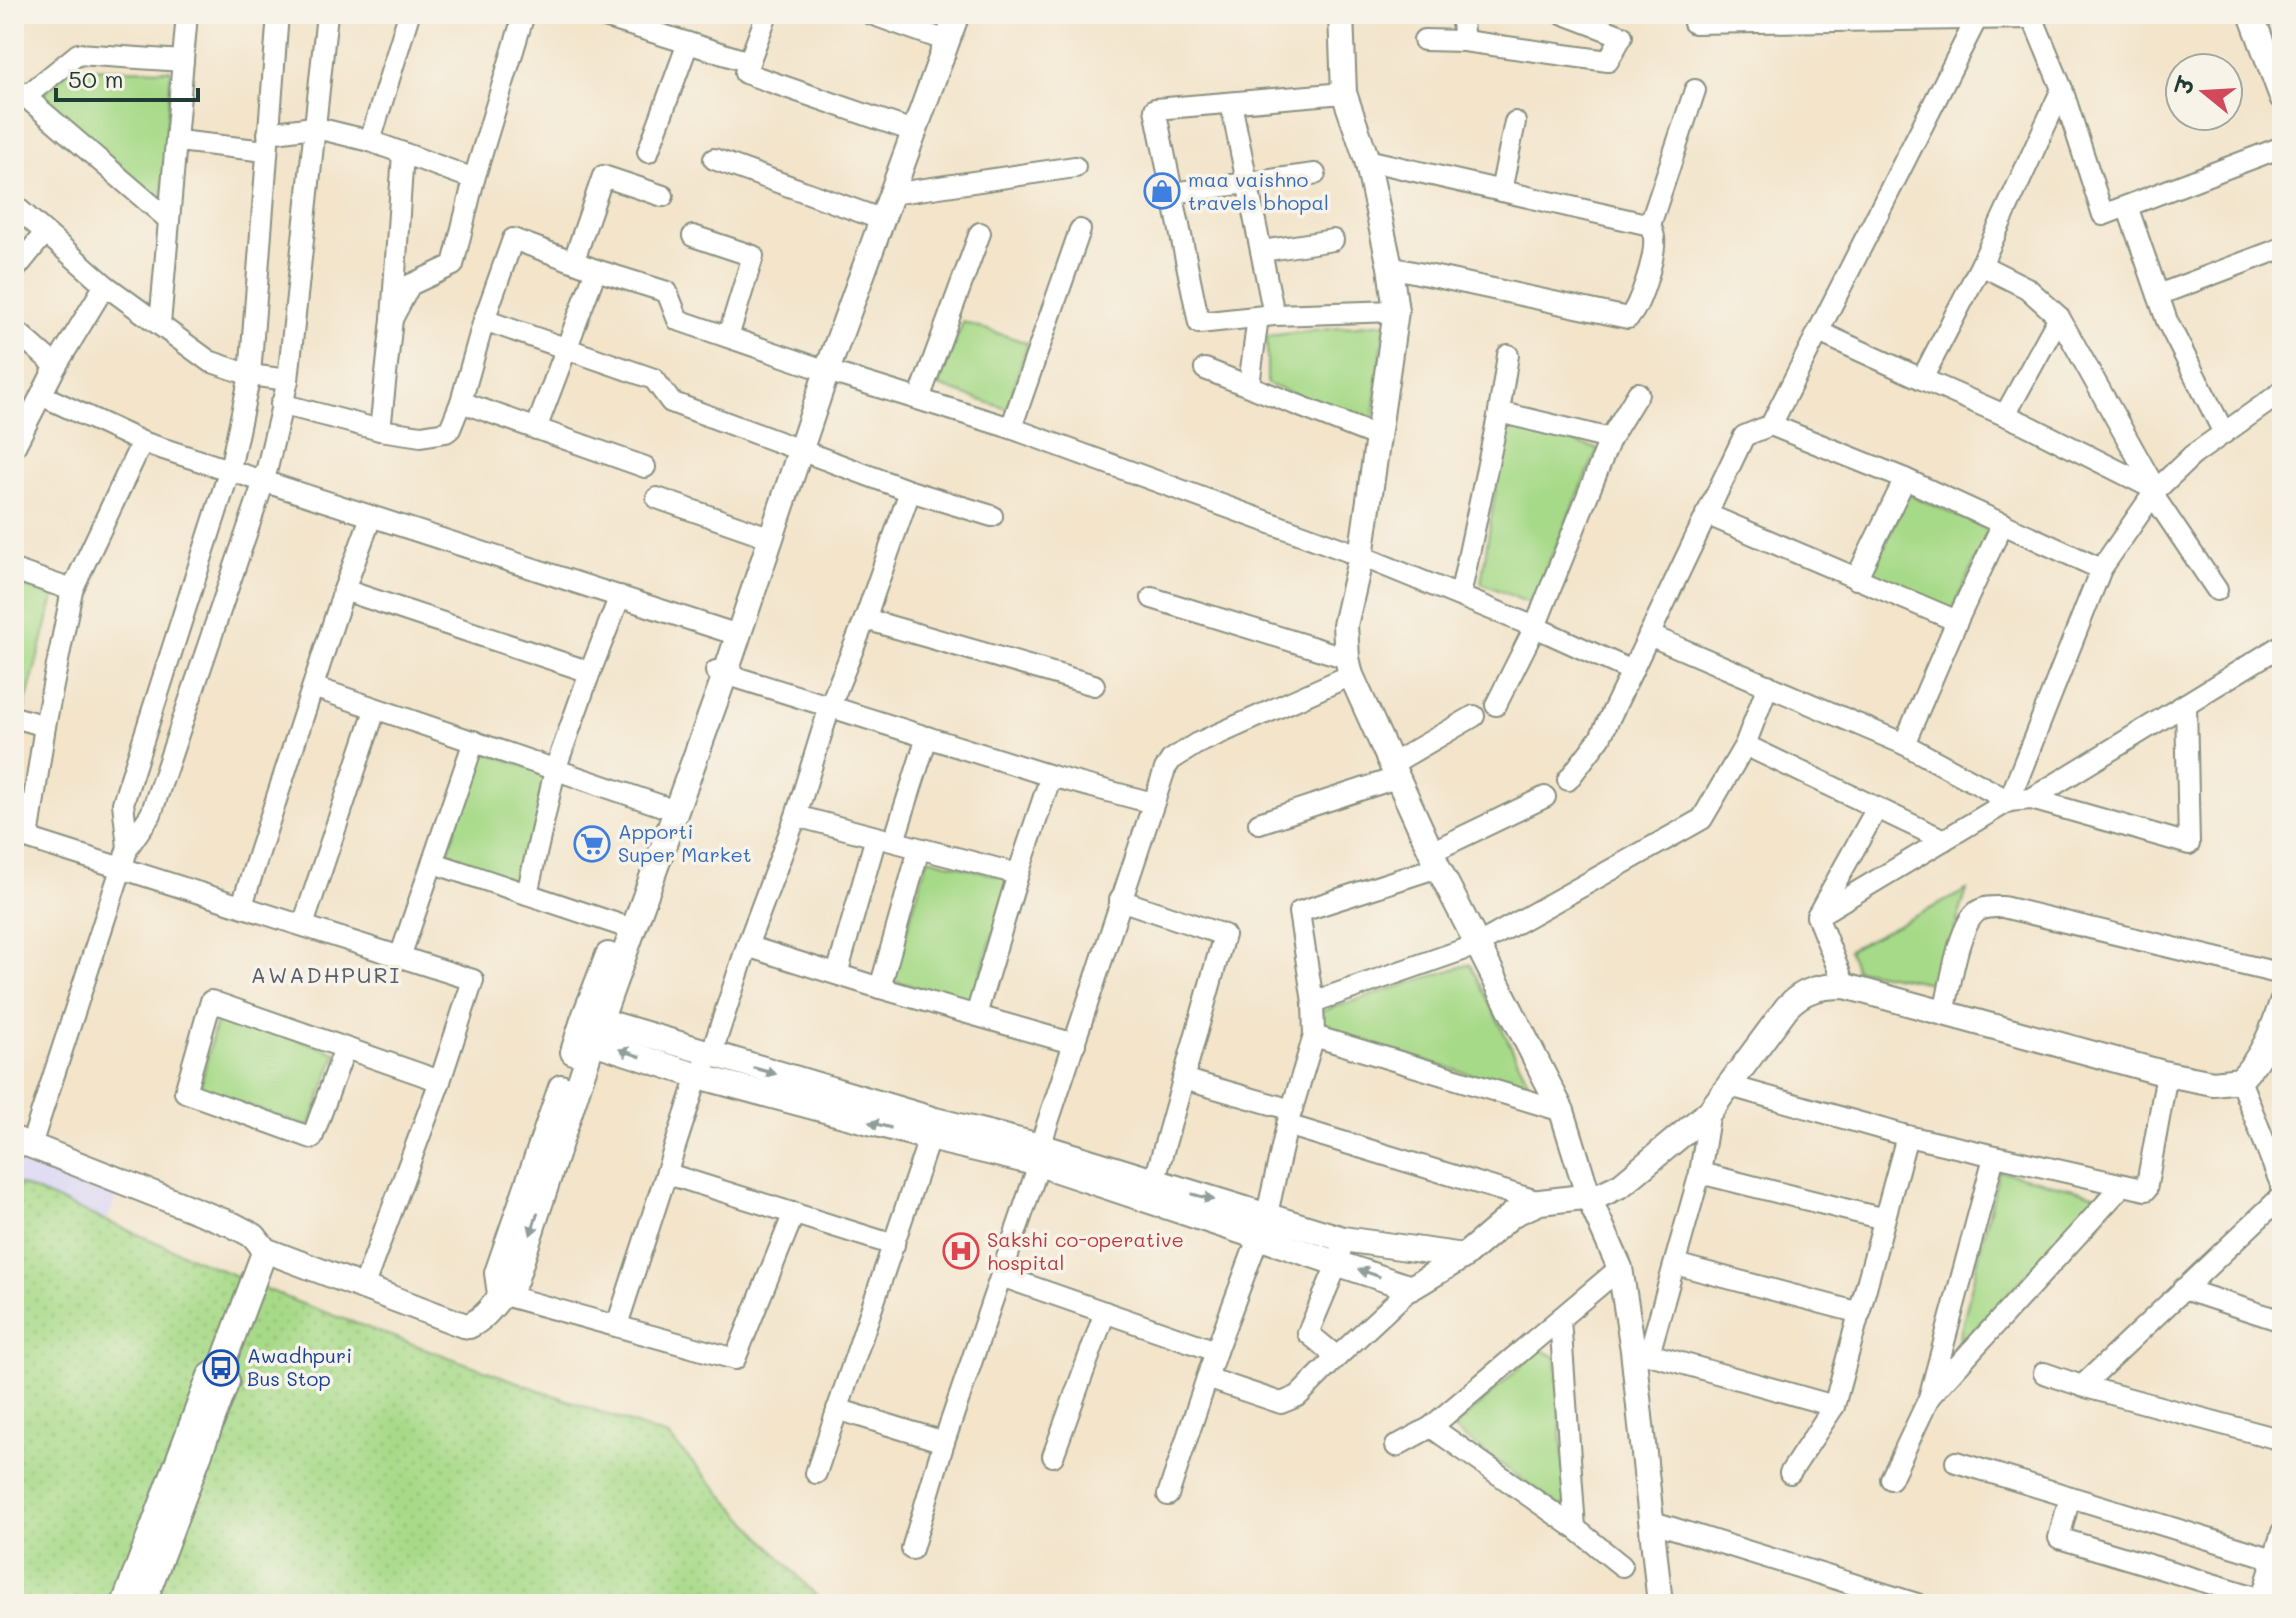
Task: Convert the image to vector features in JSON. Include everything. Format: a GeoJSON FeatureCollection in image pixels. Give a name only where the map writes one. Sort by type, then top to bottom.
{"type":"FeatureCollection","features":[{"type":"Feature","properties":{"kind":"street"},"geometry":{"type":"LineString","coordinates":[[160,324],[187,14]]}},
{"type":"Feature","properties":{"kind":"street"},"geometry":{"type":"LineString","coordinates":[[128,847],[123,803],[230,469],[250,375],[278,14]]}},
{"type":"Feature","properties":{"kind":"street"},"geometry":{"type":"LineString","coordinates":[[327,14],[288,380],[264,481],[151,814],[128,847],[23,1142],[233,1225],[254,1236],[265,1250],[364,1285],[435,1315],[469,1326],[487,1314],[500,1294],[515,1281],[620,925],[662,806],[721,672]]}},
{"type":"Feature","properties":{"kind":"street"},"geometry":{"type":"LineString","coordinates":[[370,141],[409,14]]}},
{"type":"Feature","properties":{"kind":"street"},"geometry":{"type":"LineString","coordinates":[[392,319],[410,285],[453,265],[474,179],[524,14]]}},
{"type":"Feature","properties":{"kind":"street"},"geometry":{"type":"LineString","coordinates":[[595,14],[749,62]]}},
{"type":"Feature","properties":{"kind":"street"},"geometry":{"type":"LineString","coordinates":[[767,14],[745,73],[909,129]]}},
{"type":"Feature","properties":{"kind":"street"},"geometry":{"type":"LineString","coordinates":[[871,14],[942,40]]}},
{"type":"Feature","properties":{"kind":"street"},"geometry":{"type":"LineString","coordinates":[[942,40],[946,14]]}},
{"type":"Feature","properties":{"kind":"street"},"geometry":{"type":"LineString","coordinates":[[733,633],[798,448],[872,216],[942,40],[957,14]]}},
{"type":"Feature","properties":{"kind":"street"},"geometry":{"type":"LineString","coordinates":[[1341,14],[1344,93],[1367,160],[1390,267],[1396,311],[1361,556],[1345,625],[1349,666],[1434,860],[1562,1111],[1589,1198],[1620,1268],[1641,1352],[1650,1521],[1660,1604]]}},
{"type":"Feature","properties":{"kind":"street"},"geometry":{"type":"LineString","coordinates":[[1461,14],[1464,41]]}},
{"type":"Feature","properties":{"kind":"street"},"geometry":{"type":"LineString","coordinates":[[1424,40],[1464,41],[1608,61],[1622,36],[1564,14]]}},
{"type":"Feature","properties":{"kind":"street"},"geometry":{"type":"LineString","coordinates":[[2251,14],[2282,97]]}},
{"type":"Feature","properties":{"kind":"street"},"geometry":{"type":"LineString","coordinates":[[1694,23],[2032,16],[2062,89],[2103,215],[2282,147]]}},
{"type":"Feature","properties":{"kind":"street"},"geometry":{"type":"LineString","coordinates":[[1568,780],[1600,738],[1744,436],[1771,425],[1977,18]]}},
{"type":"Feature","properties":{"kind":"street"},"geometry":{"type":"LineString","coordinates":[[648,152],[688,43]]}},
{"type":"Feature","properties":{"kind":"street"},"geometry":{"type":"LineString","coordinates":[[169,220],[20,92],[78,54],[183,61]]}},
{"type":"Feature","properties":{"kind":"street"},"geometry":{"type":"LineString","coordinates":[[1922,379],[1981,265],[2062,89]]}},
{"type":"Feature","properties":{"kind":"street"},"geometry":{"type":"LineString","coordinates":[[1390,267],[1628,318],[1635,312],[1641,298],[1654,245],[1650,225],[1695,90]]}},
{"type":"Feature","properties":{"kind":"street"},"geometry":{"type":"LineString","coordinates":[[1344,93],[1155,109],[1199,323],[1266,316],[1396,311]]}},
{"type":"Feature","properties":{"kind":"street"},"geometry":{"type":"LineString","coordinates":[[1231,103],[1262,251],[1266,316],[1249,385]]}},
{"type":"Feature","properties":{"kind":"street"},"geometry":{"type":"LineString","coordinates":[[1501,191],[1515,122]]}},
{"type":"Feature","properties":{"kind":"street"},"geometry":{"type":"LineString","coordinates":[[178,141],[267,142],[313,127],[370,141],[474,179]]}},
{"type":"Feature","properties":{"kind":"street"},"geometry":{"type":"LineString","coordinates":[[822,369],[891,194],[909,129]]}},
{"type":"Feature","properties":{"kind":"street"},"geometry":{"type":"LineString","coordinates":[[380,430],[392,319],[403,153]]}},
{"type":"Feature","properties":{"kind":"street"},"geometry":{"type":"LineString","coordinates":[[714,159],[872,216]]}},
{"type":"Feature","properties":{"kind":"street"},"geometry":{"type":"LineString","coordinates":[[1367,160],[1650,225]]}},
{"type":"Feature","properties":{"kind":"street"},"geometry":{"type":"LineString","coordinates":[[891,194],[1075,167]]}},
{"type":"Feature","properties":{"kind":"street"},"geometry":{"type":"LineString","coordinates":[[1172,193],[1315,174]]}},
{"type":"Feature","properties":{"kind":"street"},"geometry":{"type":"LineString","coordinates":[[574,260],[603,176],[663,196]]}},
{"type":"Feature","properties":{"kind":"street"},"geometry":{"type":"LineString","coordinates":[[14,205],[105,285],[209,361],[250,375],[288,380]]}},
{"type":"Feature","properties":{"kind":"street"},"geometry":{"type":"LineString","coordinates":[[2127,206],[2167,321],[2224,433]]}},
{"type":"Feature","properties":{"kind":"street"},"geometry":{"type":"LineString","coordinates":[[1011,428],[1080,230]]}},
{"type":"Feature","properties":{"kind":"street"},"geometry":{"type":"LineString","coordinates":[[919,399],[980,233]]}},
{"type":"Feature","properties":{"kind":"street"},"geometry":{"type":"LineString","coordinates":[[14,271],[44,234]]}},
{"type":"Feature","properties":{"kind":"street"},"geometry":{"type":"LineString","coordinates":[[693,236],[753,256],[728,337]]}},
{"type":"Feature","properties":{"kind":"street"},"geometry":{"type":"LineString","coordinates":[[281,404],[380,430],[421,436],[438,435],[450,429],[513,239],[667,292],[678,320],[1011,428],[1361,556],[1535,627],[1632,671]]}},
{"type":"Feature","properties":{"kind":"street"},"geometry":{"type":"LineString","coordinates":[[1262,251],[1333,240]]}},
{"type":"Feature","properties":{"kind":"street"},"geometry":{"type":"LineString","coordinates":[[2158,295],[2282,248]]}},
{"type":"Feature","properties":{"kind":"street"},"geometry":{"type":"LineString","coordinates":[[1981,265],[2027,288],[2059,317],[2154,492],[2217,590]]}},
{"type":"Feature","properties":{"kind":"street"},"geometry":{"type":"LineString","coordinates":[[536,429],[596,270]]}},
{"type":"Feature","properties":{"kind":"street"},"geometry":{"type":"LineString","coordinates":[[14,448],[56,366],[105,285]]}},
{"type":"Feature","properties":{"kind":"street"},"geometry":{"type":"LineString","coordinates":[[2005,415],[2059,317]]}},
{"type":"Feature","properties":{"kind":"street"},"geometry":{"type":"LineString","coordinates":[[484,320],[654,379],[671,402],[910,491],[992,516]]}},
{"type":"Feature","properties":{"kind":"street"},"geometry":{"type":"LineString","coordinates":[[14,329],[56,366]]}},
{"type":"Feature","properties":{"kind":"street"},"geometry":{"type":"LineString","coordinates":[[1819,332],[2005,415],[2154,492]]}},
{"type":"Feature","properties":{"kind":"street"},"geometry":{"type":"LineString","coordinates":[[1460,596],[1508,355]]}},
{"type":"Feature","properties":{"kind":"street"},"geometry":{"type":"LineString","coordinates":[[1205,369],[1379,437]]}},
{"type":"Feature","properties":{"kind":"street"},"geometry":{"type":"LineString","coordinates":[[2009,801],[2101,569],[2154,492],[2193,455],[2282,392]]}},
{"type":"Feature","properties":{"kind":"street"},"geometry":{"type":"LineString","coordinates":[[1496,705],[1535,627],[1610,439],[1638,393]]}},
{"type":"Feature","properties":{"kind":"street"},"geometry":{"type":"LineString","coordinates":[[41,395],[142,442],[733,633]]}},
{"type":"Feature","properties":{"kind":"street"},"geometry":{"type":"LineString","coordinates":[[461,402],[645,467]]}},
{"type":"Feature","properties":{"kind":"street"},"geometry":{"type":"LineString","coordinates":[[1499,412],[1610,439]]}},
{"type":"Feature","properties":{"kind":"street"},"geometry":{"type":"LineString","coordinates":[[1771,425],[1905,479],[2101,569]]}},
{"type":"Feature","properties":{"kind":"street"},"geometry":{"type":"LineString","coordinates":[[142,442],[72,590],[21,836],[473,980],[440,1081],[364,1285]]}},
{"type":"Feature","properties":{"kind":"street"},"geometry":{"type":"LineString","coordinates":[[589,1030],[666,834],[763,535],[798,448]]}},
{"type":"Feature","properties":{"kind":"street"},"geometry":{"type":"LineString","coordinates":[[1856,579],[1905,479]]}},
{"type":"Feature","properties":{"kind":"street"},"geometry":{"type":"LineString","coordinates":[[617,1325],[698,1076],[711,1055],[747,946],[796,816],[830,706],[865,619],[910,491]]}},
{"type":"Feature","properties":{"kind":"street"},"geometry":{"type":"LineString","coordinates":[[657,498],[763,535]]}},
{"type":"Feature","properties":{"kind":"street"},"geometry":{"type":"LineString","coordinates":[[1706,514],[1957,621]]}},
{"type":"Feature","properties":{"kind":"street"},"geometry":{"type":"LineString","coordinates":[[242,905],[344,590],[371,517]]}},
{"type":"Feature","properties":{"kind":"street"},"geometry":{"type":"LineString","coordinates":[[1904,744],[2003,523]]}},
{"type":"Feature","properties":{"kind":"street"},"geometry":{"type":"LineString","coordinates":[[14,570],[72,590]]}},
{"type":"Feature","properties":{"kind":"street"},"geometry":{"type":"LineString","coordinates":[[344,590],[590,672]]}},
{"type":"Feature","properties":{"kind":"street"},"geometry":{"type":"LineString","coordinates":[[527,894],[555,770],[620,596]]}},
{"type":"Feature","properties":{"kind":"street"},"geometry":{"type":"LineString","coordinates":[[1152,598],[1349,666]]}},
{"type":"Feature","properties":{"kind":"street"},"geometry":{"type":"LineString","coordinates":[[865,619],[1094,685]]}},
{"type":"Feature","properties":{"kind":"street"},"geometry":{"type":"LineString","coordinates":[[1649,635],[1904,744],[2009,801]]}},
{"type":"Feature","properties":{"kind":"street"},"geometry":{"type":"LineString","coordinates":[[2031,799],[2282,645]]}},
{"type":"Feature","properties":{"kind":"street"},"geometry":{"type":"LineString","coordinates":[[912,1549],[944,1442],[1165,769],[1181,752],[1349,666]]}},
{"type":"Feature","properties":{"kind":"street"},"geometry":{"type":"LineString","coordinates":[[721,672],[1051,776],[1153,803]]}},
{"type":"Feature","properties":{"kind":"street"},"geometry":{"type":"LineString","coordinates":[[1313,1002],[1477,945],[1702,819],[1745,745],[1768,685]]}},
{"type":"Feature","properties":{"kind":"street"},"geometry":{"type":"LineString","coordinates":[[313,687],[662,806]]}},
{"type":"Feature","properties":{"kind":"street"},"geometry":{"type":"LineString","coordinates":[[1817,916],[2009,801],[2031,799],[2189,844],[2186,704]]}},
{"type":"Feature","properties":{"kind":"street"},"geometry":{"type":"LineString","coordinates":[[303,925],[375,710]]}},
{"type":"Feature","properties":{"kind":"street"},"geometry":{"type":"LineString","coordinates":[[1259,823],[1393,772],[1474,716]]}},
{"type":"Feature","properties":{"kind":"street"},"geometry":{"type":"LineString","coordinates":[[14,717],[45,726]]}},
{"type":"Feature","properties":{"kind":"street"},"geometry":{"type":"LineString","coordinates":[[837,974],[885,839],[927,737]]}},
{"type":"Feature","properties":{"kind":"street"},"geometry":{"type":"LineString","coordinates":[[400,957],[474,741]]}},
{"type":"Feature","properties":{"kind":"street"},"geometry":{"type":"LineString","coordinates":[[1745,745],[1944,840]]}},
{"type":"Feature","properties":{"kind":"street"},"geometry":{"type":"LineString","coordinates":[[976,1015],[1051,776]]}},
{"type":"Feature","properties":{"kind":"street"},"geometry":{"type":"LineString","coordinates":[[1168,1495],[1216,1351],[1263,1225],[1289,1118],[1314,1036],[1313,1002],[1299,912],[1434,860],[1545,797]]}},
{"type":"Feature","properties":{"kind":"street"},"geometry":{"type":"LineString","coordinates":[[1817,916],[1877,808]]}},
{"type":"Feature","properties":{"kind":"street"},"geometry":{"type":"LineString","coordinates":[[796,816],[1018,874]]}},
{"type":"Feature","properties":{"kind":"street"},"geometry":{"type":"LineString","coordinates":[[880,988],[919,849]]}},
{"type":"Feature","properties":{"kind":"street"},"geometry":{"type":"LineString","coordinates":[[434,863],[620,925]]}},
{"type":"Feature","properties":{"kind":"street"},"geometry":{"type":"LineString","coordinates":[[1120,900],[1224,935],[1154,1183]]}},
{"type":"Feature","properties":{"kind":"street"},"geometry":{"type":"LineString","coordinates":[[1944,1013],[1966,925],[1978,911],[1988,906],[2003,907],[2282,974]]}},
{"type":"Feature","properties":{"kind":"street"},"geometry":{"type":"LineString","coordinates":[[1817,916],[1845,986]]}},
{"type":"Feature","properties":{"kind":"street"},"geometry":{"type":"LineString","coordinates":[[747,946],[1075,1044]]}},
{"type":"Feature","properties":{"kind":"street"},"geometry":{"type":"LineString","coordinates":[[1207,1378],[1281,1403],[1298,1396],[1411,1288],[1464,1256],[1513,1214],[1540,1202],[1589,1198],[1621,1185],[1710,1111],[1799,994],[1828,986],[1845,986],[2167,1074],[2213,1083],[2240,1080],[2253,1067],[2270,1039],[2282,1002]]}},
{"type":"Feature","properties":{"kind":"street"},"geometry":{"type":"LineString","coordinates":[[345,1048],[312,1138],[185,1092],[211,1001],[440,1081]]}},
{"type":"Feature","properties":{"kind":"street"},"geometry":{"type":"LineString","coordinates":[[589,1030],[711,1055],[932,1129]]}},
{"type":"Feature","properties":{"kind":"street"},"geometry":{"type":"LineString","coordinates":[[589,1030],[698,1076],[1154,1183],[1263,1225]]}},
{"type":"Feature","properties":{"kind":"street"},"geometry":{"type":"LineString","coordinates":[[1314,1036],[1562,1111]]}},
{"type":"Feature","properties":{"kind":"street"},"geometry":{"type":"LineString","coordinates":[[1730,1086],[1907,1136],[2146,1190],[2167,1074]]}},
{"type":"Feature","properties":{"kind":"street"},"geometry":{"type":"LineString","coordinates":[[1183,1079],[1540,1202]]}},
{"type":"Feature","properties":{"kind":"street"},"geometry":{"type":"LineString","coordinates":[[2240,1080],[2282,1187]]}},
{"type":"Feature","properties":{"kind":"street"},"geometry":{"type":"LineString","coordinates":[[1641,1352],[1675,1264],[1700,1173],[1710,1111]]}},
{"type":"Feature","properties":{"kind":"street"},"geometry":{"type":"LineString","coordinates":[[816,1473],[932,1129]]}},
{"type":"Feature","properties":{"kind":"street"},"geometry":{"type":"LineString","coordinates":[[1790,1473],[1834,1406],[1907,1136]]}},
{"type":"Feature","properties":{"kind":"street"},"geometry":{"type":"LineString","coordinates":[[1040,1155],[1341,1251],[1411,1288]]}},
{"type":"Feature","properties":{"kind":"street"},"geometry":{"type":"LineString","coordinates":[[1891,1479],[1929,1398],[1994,1157]]}},
{"type":"Feature","properties":{"kind":"street"},"geometry":{"type":"LineString","coordinates":[[1700,1173],[1884,1219]]}},
{"type":"Feature","properties":{"kind":"street"},"geometry":{"type":"LineString","coordinates":[[668,1174],[894,1245]]}},
{"type":"Feature","properties":{"kind":"street"},"geometry":{"type":"LineString","coordinates":[[1929,1398],[2123,1185]]}},
{"type":"Feature","properties":{"kind":"street"},"geometry":{"type":"LineString","coordinates":[[2082,1386],[2282,1196]]}},
{"type":"Feature","properties":{"kind":"street"},"geometry":{"type":"LineString","coordinates":[[500,1294],[735,1359],[794,1213]]}},
{"type":"Feature","properties":{"kind":"street"},"geometry":{"type":"LineString","coordinates":[[124,1604],[210,1376],[221,1368],[265,1250]]}},
{"type":"Feature","properties":{"kind":"street"},"geometry":{"type":"LineString","coordinates":[[1341,1251],[1464,1256]]}},
{"type":"Feature","properties":{"kind":"street"},"geometry":{"type":"LineString","coordinates":[[1337,1357],[1308,1333],[1341,1251]]}},
{"type":"Feature","properties":{"kind":"street"},"geometry":{"type":"LineString","coordinates":[[1675,1264],[1860,1313]]}},
{"type":"Feature","properties":{"kind":"street"},"geometry":{"type":"LineString","coordinates":[[1396,1446],[1431,1427],[1620,1268]]}},
{"type":"Feature","properties":{"kind":"street"},"geometry":{"type":"LineString","coordinates":[[1001,1276],[1216,1351]]}},
{"type":"Feature","properties":{"kind":"street"},"geometry":{"type":"LineString","coordinates":[[2183,1289],[2282,1321]]}},
{"type":"Feature","properties":{"kind":"street"},"geometry":{"type":"LineString","coordinates":[[1053,1456],[1105,1312]]}},
{"type":"Feature","properties":{"kind":"street"},"geometry":{"type":"LineString","coordinates":[[1560,1319],[1575,1528]]}},
{"type":"Feature","properties":{"kind":"street"},"geometry":{"type":"LineString","coordinates":[[1641,1352],[1834,1406]]}},
{"type":"Feature","properties":{"kind":"street"},"geometry":{"type":"LineString","coordinates":[[143,1604],[227,1381],[221,1368]]}},
{"type":"Feature","properties":{"kind":"street"},"geometry":{"type":"LineString","coordinates":[[2044,1373],[2282,1440]]}},
{"type":"Feature","properties":{"kind":"street"},"geometry":{"type":"LineString","coordinates":[[837,1409],[944,1442]]}},
{"type":"Feature","properties":{"kind":"street"},"geometry":{"type":"LineString","coordinates":[[1431,1427],[1575,1528],[1622,1566]]}},
{"type":"Feature","properties":{"kind":"street"},"geometry":{"type":"LineString","coordinates":[[1956,1462],[2274,1559]]}},
{"type":"Feature","properties":{"kind":"street"},"geometry":{"type":"LineString","coordinates":[[2070,1497],[2059,1538],[2267,1602],[2282,1532]]}},
{"type":"Feature","properties":{"kind":"street"},"geometry":{"type":"LineString","coordinates":[[1650,1521],[1917,1604]]}},
{"type":"Feature","properties":{"kind":"shaded area"},"geometry":{"type":"Polygon","coordinates":[[[14,1154],[118,1193],[14,1456],[14,1154]]]}},
{"type":"Feature","properties":{"kind":"green space"},"geometry":{"type":"Polygon","coordinates":[[[70,68],[171,70],[162,202],[40,98],[70,68]]]}},
{"type":"Feature","properties":{"kind":"green space"},"geometry":{"type":"Polygon","coordinates":[[[963,322],[1028,343],[1007,409],[938,386],[963,322]]]}},
{"type":"Feature","properties":{"kind":"green space"},"geometry":{"type":"Polygon","coordinates":[[[1385,323],[1373,422],[1267,384],[1267,336],[1385,323]]]}},
{"type":"Feature","properties":{"kind":"green space"},"geometry":{"type":"Polygon","coordinates":[[[1506,424],[1598,449],[1531,604],[1481,583],[1506,424]]]}},
{"type":"Feature","properties":{"kind":"green space"},"geometry":{"type":"Polygon","coordinates":[[[1908,494],[1989,530],[1952,612],[1871,576],[1908,494]]]}},
{"type":"Feature","properties":{"kind":"green space"},"geometry":{"type":"Polygon","coordinates":[[[14,583],[54,597],[24,710],[14,707],[14,583]]]}},
{"type":"Feature","properties":{"kind":"green space"},"geometry":{"type":"Polygon","coordinates":[[[479,750],[547,774],[523,884],[446,860],[479,750]]]}},
{"type":"Feature","properties":{"kind":"green space"},"geometry":{"type":"Polygon","coordinates":[[[928,858],[1010,879],[972,1003],[892,980],[928,858]]]}},
{"type":"Feature","properties":{"kind":"green space"},"geometry":{"type":"Polygon","coordinates":[[[1967,890],[1937,984],[1856,969],[1848,950],[1967,890]]]}},
{"type":"Feature","properties":{"kind":"green space"},"geometry":{"type":"Polygon","coordinates":[[[1470,964],[1534,1093],[1321,1030],[1322,1011],[1470,964]]]}},
{"type":"Feature","properties":{"kind":"green space"},"geometry":{"type":"Polygon","coordinates":[[[218,1012],[337,1053],[309,1127],[200,1089],[218,1012]]]}},
{"type":"Feature","properties":{"kind":"green space"},"geometry":{"type":"Polygon","coordinates":[[[1999,1171],[2103,1196],[1957,1347],[1999,1171]]]}},
{"type":"Feature","properties":{"kind":"green space"},"geometry":{"type":"Polygon","coordinates":[[[14,1182],[297,1302],[669,1437],[824,1604],[14,1604],[14,1182]]]}},
{"type":"Feature","properties":{"kind":"green space"},"geometry":{"type":"Polygon","coordinates":[[[1540,1349],[1556,1357],[1566,1505],[1560,1507],[1453,1429],[1540,1349]]]}},
{"type":"Feature","properties":{"kind":"place","name":"maa vaishno travels bhopal"},"geometry":{"type":"Point","coordinates":[1162,191]}},
{"type":"Feature","properties":{"kind":"place","name":"Apporti Super Market"},"geometry":{"type":"Point","coordinates":[592,844]}},
{"type":"Feature","properties":{"kind":"place","name":"Sakshi co-operative hospital"},"geometry":{"type":"Point","coordinates":[961,1251]}},
{"type":"Feature","properties":{"kind":"place","name":"Awadhpuri Bus Stop"},"geometry":{"type":"Point","coordinates":[221,1368]}},
{"type":"Feature","properties":{"kind":"district","name":"AWADHPURI"},"geometry":{"type":"Point","coordinates":[326,975]}}]}
